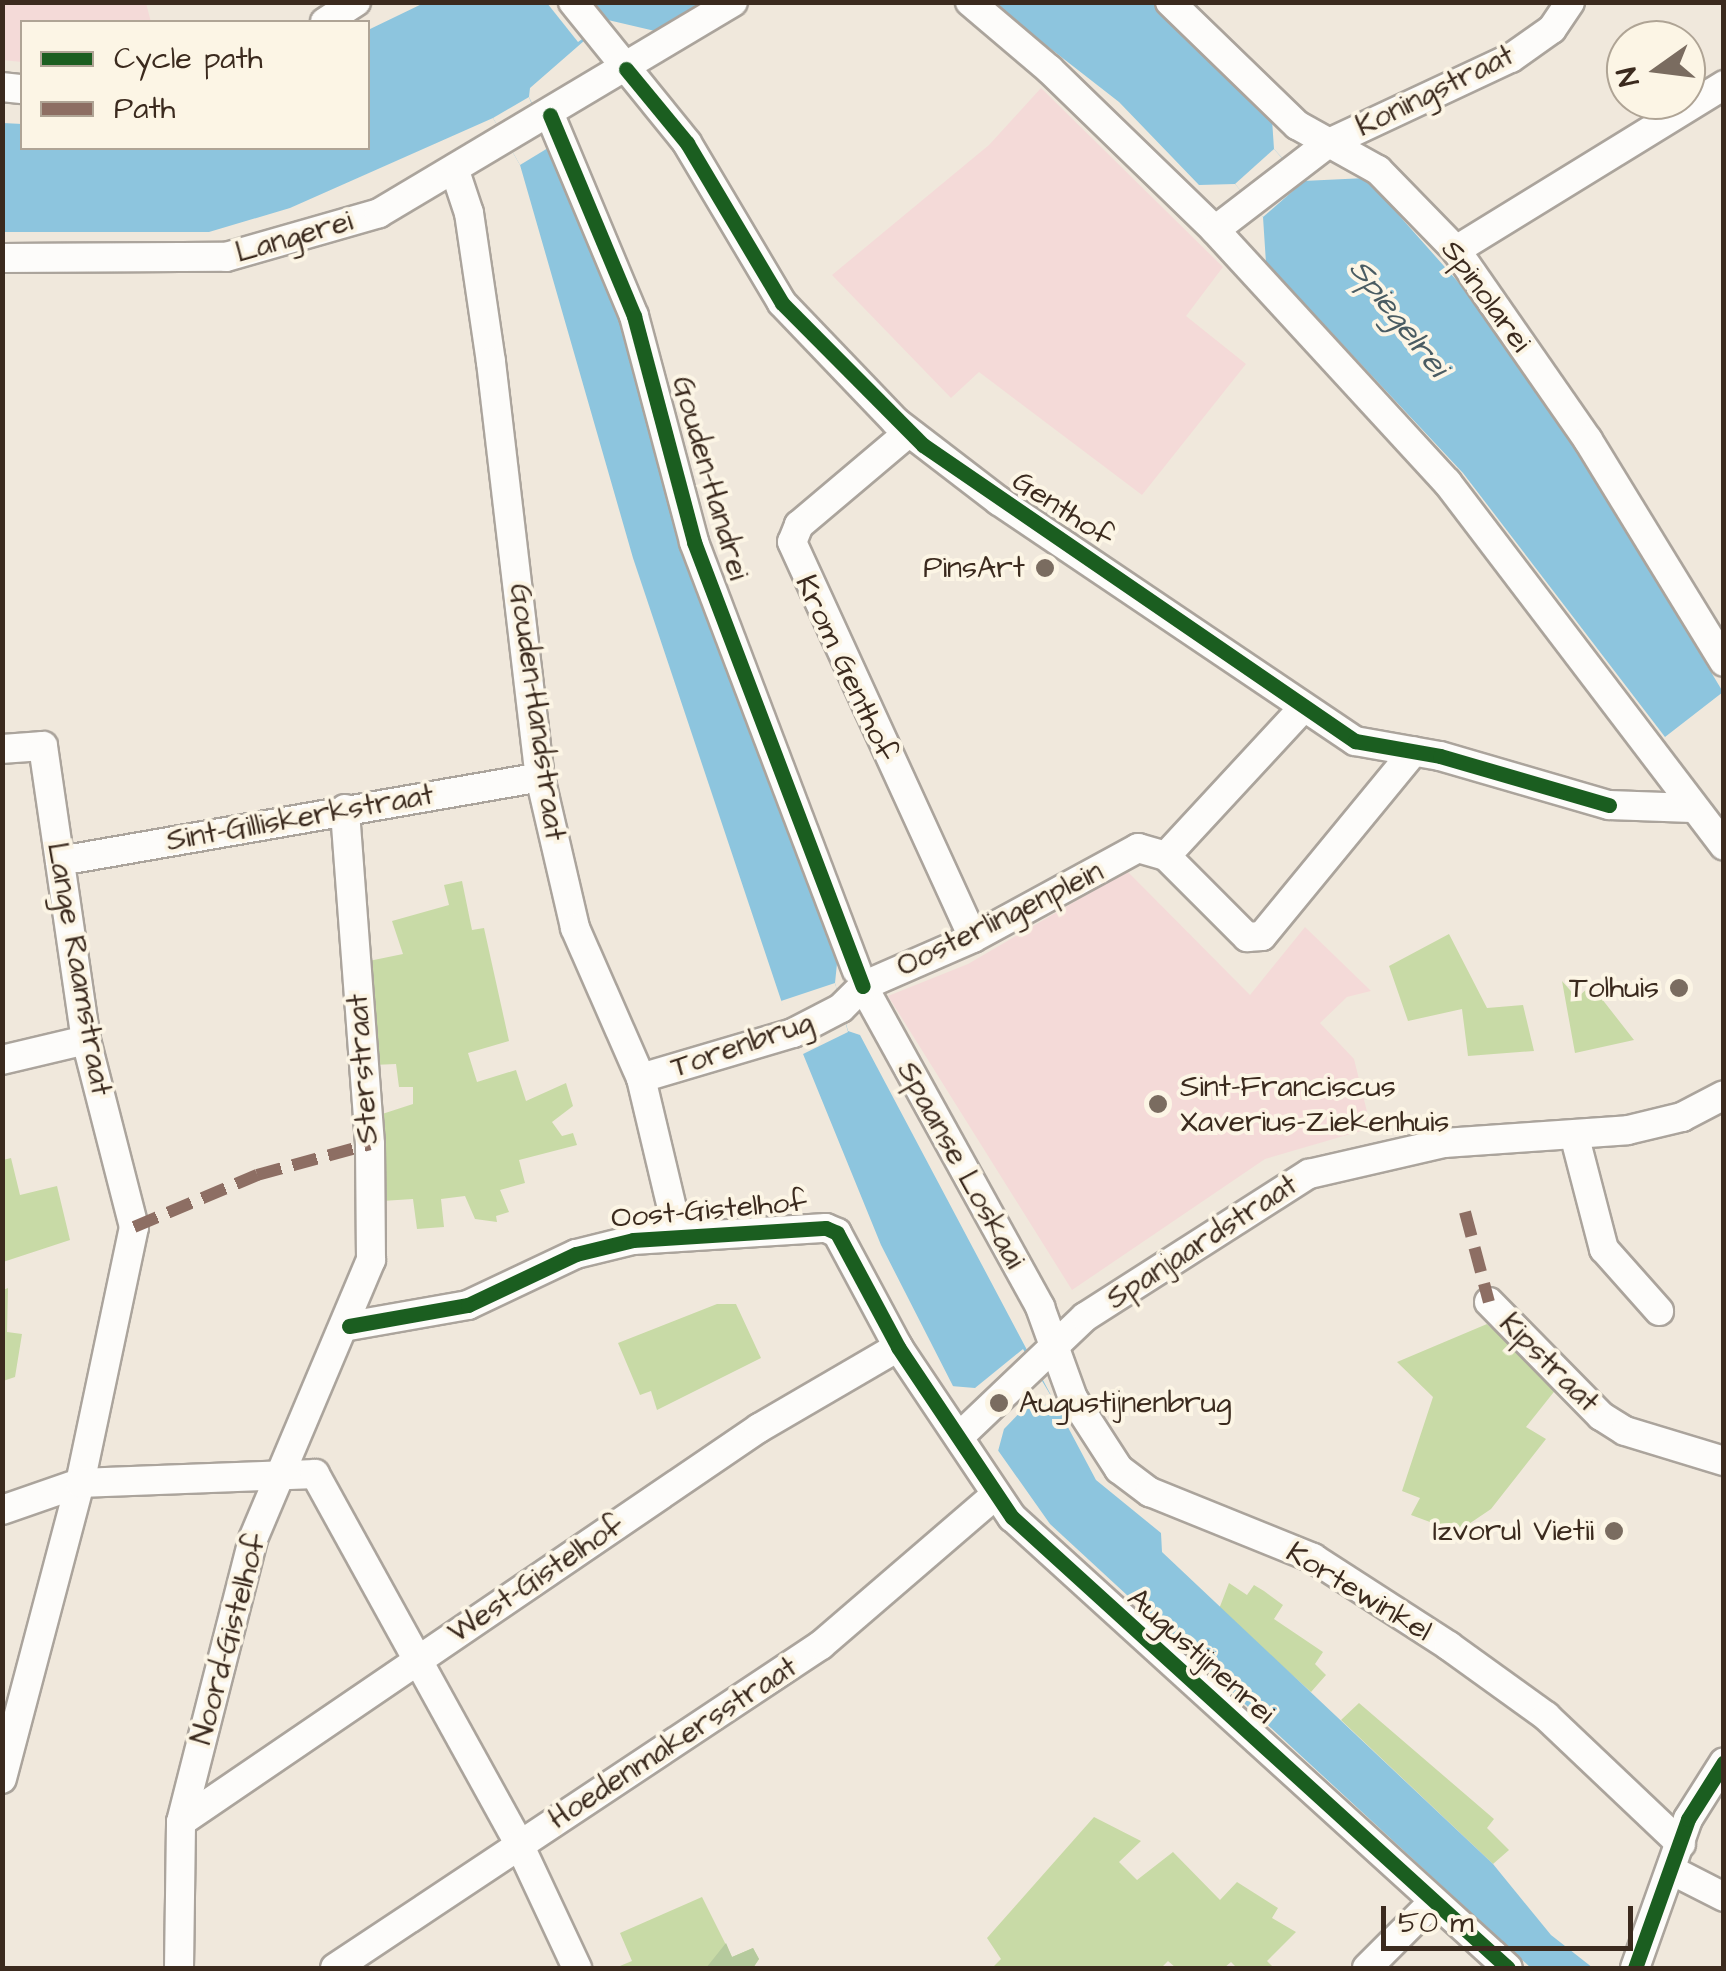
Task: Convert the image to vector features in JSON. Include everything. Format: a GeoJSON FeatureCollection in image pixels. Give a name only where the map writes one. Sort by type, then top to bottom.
{"type":"FeatureCollection","features":[{"type":"Feature","properties":{"kind":"street"},"geometry":{"type":"LineString","coordinates":[[328,20],[356,2]]}},
{"type":"Feature","properties":{"kind":"street","name":"Genthof"},"geometry":{"type":"LineString","coordinates":[[573,2],[686,143],[782,303],[908,433],[1302,709],[1355,741],[1414,751],[1608,805],[1692,808]]}},
{"type":"Feature","properties":{"kind":"street"},"geometry":{"type":"LineString","coordinates":[[550,116],[732,2]]}},
{"type":"Feature","properties":{"kind":"street"},"geometry":{"type":"LineString","coordinates":[[970,2],[1049,68],[1215,230],[1447,482],[1724,846]]}},
{"type":"Feature","properties":{"kind":"street","name":"Spinolarei"},"geometry":{"type":"LineString","coordinates":[[1170,2],[1297,125],[1378,170],[1456,250],[1588,440],[1724,662]]}},
{"type":"Feature","properties":{"kind":"street","name":"Koningstraat"},"geometry":{"type":"LineString","coordinates":[[1215,230],[1289,166],[1327,144],[1511,58],[1552,29],[1570,2]]}},
{"type":"Feature","properties":{"kind":"street"},"geometry":{"type":"LineString","coordinates":[[1456,250],[1724,85]]}},
{"type":"Feature","properties":{"kind":"street","name":"Langerei"},"geometry":{"type":"LineString","coordinates":[[2,258],[176,260],[242,254],[379,213],[550,116]]}},
{"type":"Feature","properties":{"kind":"street","name":"Gouden-Handrei"},"geometry":{"type":"LineString","coordinates":[[550,116],[634,316],[694,542],[860,978]]}},
{"type":"Feature","properties":{"kind":"street","name":"Gouden-Handstraat"},"geometry":{"type":"LineString","coordinates":[[455,171],[470,213],[540,777],[575,928],[599,996],[641,1078],[680,1236]]}},
{"type":"Feature","properties":{"kind":"street","name":"Krom Genthof"},"geometry":{"type":"LineString","coordinates":[[908,433],[799,525],[792,542],[974,938]]}},
{"type":"Feature","properties":{"kind":"street"},"geometry":{"type":"LineString","coordinates":[[1302,709],[1166,856],[1247,937],[1262,936],[1414,751]]}},
{"type":"Feature","properties":{"kind":"street","name":"Lange Raamstraat"},"geometry":{"type":"LineString","coordinates":[[2,748],[42,746],[86,1040],[134,1227],[80,1482],[2,1778]]}},
{"type":"Feature","properties":{"kind":"street","name":"Sint-Gilliskerkstraat"},"geometry":{"type":"LineString","coordinates":[[60,861],[540,777]]}},
{"type":"Feature","properties":{"kind":"street","name":"Sterstraat"},"geometry":{"type":"LineString","coordinates":[[345,810],[370,1144],[372,1260],[349,1326]]}},
{"type":"Feature","properties":{"kind":"street","name":"Oosterlingenplein"},"geometry":{"type":"LineString","coordinates":[[841,1008],[860,978],[974,938],[1138,848],[1166,856]]}},
{"type":"Feature","properties":{"kind":"street","name":"Spaanse Loskaai"},"geometry":{"type":"LineString","coordinates":[[860,978],[1040,1307],[1044,1359]]}},
{"type":"Feature","properties":{"kind":"street","name":"Torenbrug"},"geometry":{"type":"LineString","coordinates":[[641,1078],[793,1032],[841,1008]]}},
{"type":"Feature","properties":{"kind":"street"},"geometry":{"type":"LineString","coordinates":[[2,1060],[86,1040]]}},
{"type":"Feature","properties":{"kind":"street","name":"Spanjaardstraat"},"geometry":{"type":"LineString","coordinates":[[967,1430],[1044,1359],[1180,1252],[1308,1174],[1444,1143],[1575,1138],[1682,1117],[1724,1095]]}},
{"type":"Feature","properties":{"kind":"street"},"geometry":{"type":"LineString","coordinates":[[1575,1138],[1604,1249],[1660,1312]]}},
{"type":"Feature","properties":{"kind":"street","name":"Oost-Gistelhof"},"geometry":{"type":"LineString","coordinates":[[349,1326],[468,1305],[604,1246],[680,1236],[826,1228],[846,1245],[898,1347]]}},
{"type":"Feature","properties":{"kind":"street","name":"Kipstraat"},"geometry":{"type":"LineString","coordinates":[[1489,1302],[1601,1416],[1625,1431],[1724,1461]]}},
{"type":"Feature","properties":{"kind":"street","name":"Noord-Gistelhof"},"geometry":{"type":"LineString","coordinates":[[179,1968],[182,1822],[253,1539],[349,1326]]}},
{"type":"Feature","properties":{"kind":"street","name":"Augustijnenrei"},"geometry":{"type":"LineString","coordinates":[[898,1347],[967,1430],[994,1496],[1062,1567],[1508,1968]]}},
{"type":"Feature","properties":{"kind":"street","name":"West-Gistelhof"},"geometry":{"type":"LineString","coordinates":[[182,1822],[758,1428],[898,1347]]}},
{"type":"Feature","properties":{"kind":"street","name":"Kortewinkel"},"geometry":{"type":"LineString","coordinates":[[1044,1359],[1119,1469],[1150,1492],[1312,1558],[1449,1646],[1546,1716],[1681,1844]]}},
{"type":"Feature","properties":{"kind":"street"},"geometry":{"type":"LineString","coordinates":[[2,1510],[80,1482],[280,1472],[314,1474],[519,1844],[577,1968]]}},
{"type":"Feature","properties":{"kind":"street","name":"Hoedenmakersstraat"},"geometry":{"type":"LineString","coordinates":[[335,1968],[821,1645],[994,1496]]}},
{"type":"Feature","properties":{"kind":"street"},"geometry":{"type":"LineString","coordinates":[[1635,1968],[1698,1797],[1724,1762]]}},
{"type":"Feature","properties":{"kind":"street"},"geometry":{"type":"LineString","coordinates":[[1672,1871],[1724,1897]]}},
{"type":"Feature","properties":{"kind":"street"},"geometry":{"type":"LineString","coordinates":[[1367,1968],[1432,1903]]}},
{"type":"Feature","properties":{"kind":"shaded area"},"geometry":{"type":"Polygon","coordinates":[[[2,3],[146,3],[150,20],[20,20],[20,62],[3,60],[2,3]]]}},
{"type":"Feature","properties":{"kind":"shaded area"},"geometry":{"type":"Polygon","coordinates":[[[1041,88],[1223,267],[1186,316],[1246,364],[1142,495],[979,372],[951,398],[832,275],[989,145],[1041,88]]]}},
{"type":"Feature","properties":{"kind":"shaded area","name":"Sint-Franciscus Xaverius-Ziekenhuis"},"geometry":{"type":"Polygon","coordinates":[[[1127,871],[1250,995],[1305,927],[1371,991],[1347,997],[1320,1023],[1354,1059],[1371,1128],[1265,1159],[1072,1290],[888,996],[968,964],[1127,871]]]}},
{"type":"Feature","properties":{"kind":"green space"},"geometry":{"type":"Polygon","coordinates":[[[462,881],[472,930],[484,928],[509,1041],[468,1053],[477,1082],[516,1070],[526,1101],[566,1083],[573,1106],[552,1122],[562,1136],[573,1133],[577,1145],[519,1160],[525,1183],[500,1190],[509,1212],[496,1216],[497,1222],[475,1219],[465,1196],[441,1199],[444,1227],[417,1229],[413,1199],[382,1201],[376,1116],[413,1104],[413,1087],[399,1087],[396,1064],[373,1065],[364,962],[403,954],[392,921],[449,905],[444,885],[462,881]]]}},
{"type":"Feature","properties":{"kind":"green space"},"geometry":{"type":"Polygon","coordinates":[[[1449,934],[1487,1008],[1523,1005],[1534,1051],[1468,1056],[1462,1009],[1408,1021],[1389,966],[1449,934]]]}},
{"type":"Feature","properties":{"kind":"green space"},"geometry":{"type":"Polygon","coordinates":[[[1562,981],[1577,998],[1591,985],[1634,1040],[1575,1053],[1562,981]]]}},
{"type":"Feature","properties":{"kind":"green space"},"geometry":{"type":"Polygon","coordinates":[[[11,1158],[20,1195],[57,1186],[70,1240],[3,1262],[3,1160],[11,1158]]]}},
{"type":"Feature","properties":{"kind":"green space"},"geometry":{"type":"Polygon","coordinates":[[[8,1288],[7,1332],[22,1334],[15,1377],[3,1381],[3,1290],[8,1288]]]}},
{"type":"Feature","properties":{"kind":"green space"},"geometry":{"type":"Polygon","coordinates":[[[717,1304],[736,1304],[761,1358],[657,1410],[651,1391],[640,1395],[618,1343],[717,1304]]]}},
{"type":"Feature","properties":{"kind":"green space"},"geometry":{"type":"Polygon","coordinates":[[[1487,1324],[1557,1388],[1526,1427],[1546,1439],[1491,1509],[1457,1532],[1411,1515],[1420,1498],[1402,1491],[1433,1397],[1397,1362],[1487,1324]]]}},
{"type":"Feature","properties":{"kind":"green space"},"geometry":{"type":"Polygon","coordinates":[[[1229,1583],[1247,1595],[1254,1585],[1264,1591],[1283,1605],[1274,1619],[1323,1652],[1315,1664],[1326,1675],[1311,1692],[1219,1609],[1229,1583]]]}},
{"type":"Feature","properties":{"kind":"green space"},"geometry":{"type":"Polygon","coordinates":[[[1359,1703],[1494,1819],[1487,1828],[1509,1850],[1493,1864],[1341,1720],[1359,1703]]]}},
{"type":"Feature","properties":{"kind":"green space"},"geometry":{"type":"Polygon","coordinates":[[[1094,1817],[1141,1841],[1119,1862],[1137,1880],[1173,1852],[1220,1900],[1237,1882],[1278,1908],[1272,1918],[1296,1932],[1267,1961],[1274,1968],[1237,1968],[1231,1962],[1224,1968],[1176,1968],[1168,1961],[1161,1968],[992,1968],[1001,1959],[987,1938],[1094,1817]]]}},
{"type":"Feature","properties":{"kind":"green space"},"geometry":{"type":"Polygon","coordinates":[[[702,1897],[732,1957],[753,1948],[759,1959],[753,1968],[615,1968],[632,1961],[620,1933],[702,1897]]]}},
{"type":"Feature","properties":{"kind":"green space"},"geometry":{"type":"Polygon","coordinates":[[[726,1943],[732,1957],[753,1948],[759,1959],[753,1968],[706,1968],[726,1943]]]}},
{"type":"Feature","properties":{"kind":"water"},"geometry":{"type":"Polygon","coordinates":[[[426,2],[704,3],[655,31],[608,20],[530,88],[529,97],[586,217],[838,954],[835,983],[848,1031],[860,1035],[1096,1480],[1161,1533],[1162,1552],[1493,1864],[1551,1935],[1593,1968],[1531,1968],[1050,1524],[954,1388],[881,1245],[781,1000],[633,558],[520,165],[493,118],[290,208],[209,232],[3,232],[3,123],[20,124],[20,150],[370,150],[370,29],[426,2]]]}},
{"type":"Feature","properties":{"kind":"water","name":"Spiegelrei"},"geometry":{"type":"Polygon","coordinates":[[[992,3],[1154,3],[1272,119],[1274,149],[1303,181],[1366,178],[1482,309],[1580,454],[1723,692],[1665,737],[1463,473],[1266,263],[1263,217],[1235,184],[1199,185],[1119,102],[992,3]]]}},
{"type":"Feature","properties":{"kind":"pier"},"geometry":{"type":"Polygon","coordinates":[[[547,3],[595,3],[608,20],[578,42],[547,3]]]}},
{"type":"Feature","properties":{"kind":"pier"},"geometry":{"type":"Polygon","coordinates":[[[529,97],[548,148],[520,165],[493,118],[529,97]]]}},
{"type":"Feature","properties":{"kind":"pier"},"geometry":{"type":"Polygon","coordinates":[[[1274,149],[1303,182],[1263,217],[1235,184],[1274,149]]]}},
{"type":"Feature","properties":{"kind":"pier"},"geometry":{"type":"Polygon","coordinates":[[[835,983],[848,1032],[801,1055],[781,1001],[835,983]]]}},
{"type":"Feature","properties":{"kind":"pier","name":"Augustijnenbrug"},"geometry":{"type":"Polygon","coordinates":[[[1023,1349],[1057,1406],[1029,1403],[1004,1429],[997,1455],[951,1386],[975,1388],[1023,1349]]]}},
{"type":"Feature","properties":{"kind":"marked path"},"geometry":{"type":"LineString","coordinates":[[134,1227],[257,1175],[370,1144]]}},
{"type":"Feature","properties":{"kind":"marked path"},"geometry":{"type":"LineString","coordinates":[[1465,1212],[1489,1302]]}},
{"type":"Feature","properties":{"kind":"cycle path"},"geometry":{"type":"LineString","coordinates":[[626,69],[687,143],[782,303],[923,445],[1355,741],[1440,756],[1609,805]]}},
{"type":"Feature","properties":{"kind":"cycle path"},"geometry":{"type":"LineString","coordinates":[[550,115],[634,316],[694,542],[863,986]]}},
{"type":"Feature","properties":{"kind":"cycle path"},"geometry":{"type":"LineString","coordinates":[[349,1326],[468,1305],[576,1254],[633,1240],[826,1228],[837,1233],[898,1347],[1012,1517],[1508,1968]]}},
{"type":"Feature","properties":{"kind":"cycle path"},"geometry":{"type":"LineString","coordinates":[[1635,1968],[1688,1819],[1724,1762]]}},
{"type":"Feature","properties":{"kind":"place","name":"PinsArt"},"geometry":{"type":"Point","coordinates":[1045,568]}},
{"type":"Feature","properties":{"kind":"place","name":"Tolhuis"},"geometry":{"type":"Point","coordinates":[1679,988]}},
{"type":"Feature","properties":{"kind":"place","name":"Sint-Franciscus Xaverius-Ziekenhuis"},"geometry":{"type":"Point","coordinates":[1158,1104]}},
{"type":"Feature","properties":{"kind":"place","name":"Augustijnenbrug"},"geometry":{"type":"Point","coordinates":[999,1403]}},
{"type":"Feature","properties":{"kind":"place","name":"Izvorul Vietii"},"geometry":{"type":"Point","coordinates":[1614,1531]}}]}
